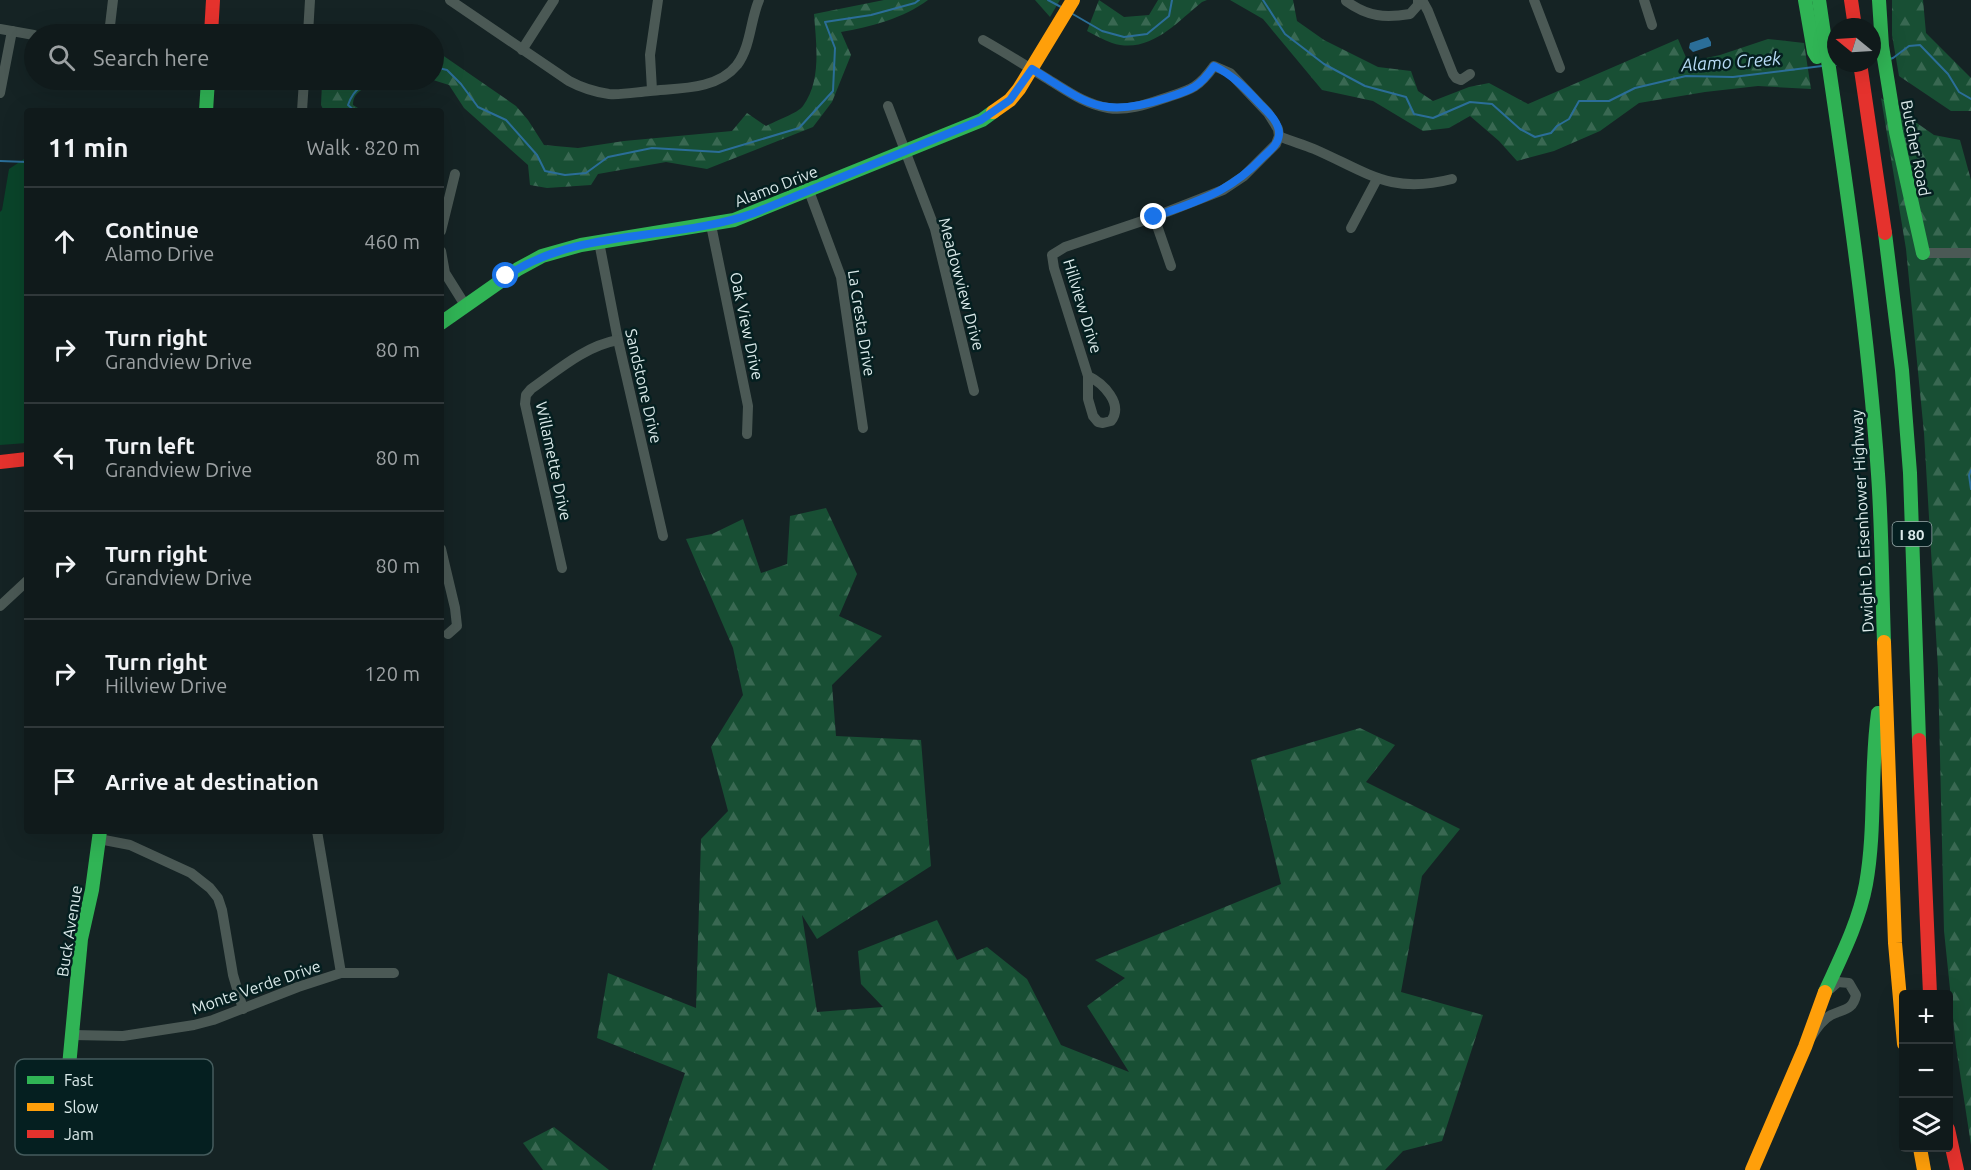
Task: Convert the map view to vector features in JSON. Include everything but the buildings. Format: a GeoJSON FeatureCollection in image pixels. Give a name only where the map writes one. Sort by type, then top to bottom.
{"type":"FeatureCollection","features":[{"type":"Feature","properties":{"kind":"main road"},"geometry":{"type":"LineString","coordinates":[[212,24],[213,0]]}},
{"type":"Feature","properties":{"kind":"main road"},"geometry":{"type":"LineString","coordinates":[[1805,0],[1820,51]]}},
{"type":"Feature","properties":{"kind":"main road"},"geometry":{"type":"LineString","coordinates":[[1819,0],[1820,51]]}},
{"type":"Feature","properties":{"kind":"main road"},"geometry":{"type":"LineString","coordinates":[[1851,0],[1854,18]]}},
{"type":"Feature","properties":{"kind":"main road"},"geometry":{"type":"LineString","coordinates":[[1857,18],[1858,0]]}},
{"type":"Feature","properties":{"kind":"main road","name":"Butcher Road"},"geometry":{"type":"LineString","coordinates":[[1879,0],[1880,34],[1904,180],[1923,253]]}},
{"type":"Feature","properties":{"kind":"main road","name":"Alamo Drive"},"geometry":{"type":"LineString","coordinates":[[444,321],[527,263],[560,250],[711,225],[744,217],[966,127],[994,112],[1010,100],[1032,69],[1069,6]]}},
{"type":"Feature","properties":{"kind":"main road","name":"Dwight D. Eisenhower Highway"},"geometry":{"type":"LineString","coordinates":[[1820,51],[1831,80],[1854,240],[1874,415],[1895,943],[1899,990]]}},
{"type":"Feature","properties":{"kind":"main road","name":"I 80"},"geometry":{"type":"LineString","coordinates":[[1861,72],[1895,308],[1910,472],[1930,990]]}},
{"type":"Feature","properties":{"kind":"main road"},"geometry":{"type":"LineString","coordinates":[[206,108],[207,90]]}},
{"type":"Feature","properties":{"kind":"main road"},"geometry":{"type":"LineString","coordinates":[[0,462],[24,459]]}},
{"type":"Feature","properties":{"kind":"main road"},"geometry":{"type":"LineString","coordinates":[[1752,1170],[1849,937],[1866,884],[1875,730],[1885,670]]}},
{"type":"Feature","properties":{"kind":"main road","name":"Buck Avenue"},"geometry":{"type":"LineString","coordinates":[[70,1059],[81,939],[92,890],[100,835]]}},
{"type":"Feature","properties":{"kind":"main road"},"geometry":{"type":"LineString","coordinates":[[1921,1152],[1924,1170]]}},
{"type":"Feature","properties":{"kind":"main road"},"geometry":{"type":"LineString","coordinates":[[1953,1152],[1957,1170]]}},
{"type":"Feature","properties":{"kind":"street"},"geometry":{"type":"LineString","coordinates":[[110,24],[113,0]]}},
{"type":"Feature","properties":{"kind":"street"},"geometry":{"type":"LineString","coordinates":[[309,24],[310,0]]}},
{"type":"Feature","properties":{"kind":"street"},"geometry":{"type":"LineString","coordinates":[[450,0],[579,87],[618,94],[706,84],[720,79],[735,68],[743,56],[753,14],[759,0]]}},
{"type":"Feature","properties":{"kind":"street"},"geometry":{"type":"LineString","coordinates":[[522,50],[554,0]]}},
{"type":"Feature","properties":{"kind":"street"},"geometry":{"type":"LineString","coordinates":[[652,90],[650,55],[658,0]]}},
{"type":"Feature","properties":{"kind":"street"},"geometry":{"type":"LineString","coordinates":[[1346,1],[1356,9],[1381,17],[1410,14],[1420,0]]}},
{"type":"Feature","properties":{"kind":"street"},"geometry":{"type":"LineString","coordinates":[[1420,0],[1428,11],[1453,74],[1461,80],[1470,74]]}},
{"type":"Feature","properties":{"kind":"street"},"geometry":{"type":"LineString","coordinates":[[1534,0],[1560,68]]}},
{"type":"Feature","properties":{"kind":"street"},"geometry":{"type":"LineString","coordinates":[[1644,0],[1652,25]]}},
{"type":"Feature","properties":{"kind":"street"},"geometry":{"type":"LineString","coordinates":[[0,29],[24,33]]}},
{"type":"Feature","properties":{"kind":"street"},"geometry":{"type":"LineString","coordinates":[[0,93],[12,31]]}},
{"type":"Feature","properties":{"kind":"street"},"geometry":{"type":"LineString","coordinates":[[983,40],[1078,98],[1109,108],[1144,105],[1195,88],[1204,81],[1214,66],[1230,73],[1268,112],[1278,129],[1279,136],[1377,179],[1412,185],[1452,179]]}},
{"type":"Feature","properties":{"kind":"street"},"geometry":{"type":"LineString","coordinates":[[303,108],[304,90]]}},
{"type":"Feature","properties":{"kind":"street","name":"Meadowview Drive"},"geometry":{"type":"LineString","coordinates":[[888,106],[934,229],[974,391]]}},
{"type":"Feature","properties":{"kind":"street","name":"Hillview Drive"},"geometry":{"type":"LineString","coordinates":[[1088,376],[1052,255],[1065,247],[1154,217],[1223,190],[1244,176],[1276,144],[1279,136]]}},
{"type":"Feature","properties":{"kind":"street"},"geometry":{"type":"LineString","coordinates":[[444,219],[455,174]]}},
{"type":"Feature","properties":{"kind":"street"},"geometry":{"type":"LineString","coordinates":[[1352,228],[1377,179]]}},
{"type":"Feature","properties":{"kind":"street","name":"La Cresta Drive"},"geometry":{"type":"LineString","coordinates":[[809,191],[841,277],[863,428]]}},
{"type":"Feature","properties":{"kind":"street"},"geometry":{"type":"LineString","coordinates":[[1154,217],[1171,266]]}},
{"type":"Feature","properties":{"kind":"street","name":"Oak View Drive"},"geometry":{"type":"LineString","coordinates":[[711,225],[748,406],[747,434]]}},
{"type":"Feature","properties":{"kind":"street","name":"Sandstone Drive"},"geometry":{"type":"LineString","coordinates":[[599,242],[618,340],[663,536]]}},
{"type":"Feature","properties":{"kind":"street","name":"Butcher Road"},"geometry":{"type":"LineString","coordinates":[[1923,253],[1971,253]]}},
{"type":"Feature","properties":{"kind":"street"},"geometry":{"type":"LineString","coordinates":[[444,268],[445,273],[465,305]]}},
{"type":"Feature","properties":{"kind":"street","name":"Willamette Drive"},"geometry":{"type":"LineString","coordinates":[[562,568],[525,404],[526,395],[579,355],[618,340]]}},
{"type":"Feature","properties":{"kind":"street"},"geometry":{"type":"LineString","coordinates":[[444,562],[457,626],[448,634]]}},
{"type":"Feature","properties":{"kind":"street"},"geometry":{"type":"LineString","coordinates":[[0,606],[24,584]]}},
{"type":"Feature","properties":{"kind":"street"},"geometry":{"type":"LineString","coordinates":[[318,834],[341,974]]}},
{"type":"Feature","properties":{"kind":"street"},"geometry":{"type":"LineString","coordinates":[[100,835],[130,845],[191,873],[210,888],[218,898],[222,910],[232,975],[243,1009]]}},
{"type":"Feature","properties":{"kind":"street","name":"Monte Verde Drive"},"geometry":{"type":"LineString","coordinates":[[73,1035],[123,1036],[194,1025],[213,1020],[298,987],[341,974],[394,974]]}},
{"type":"Feature","properties":{"kind":"street"},"geometry":{"type":"LineString","coordinates":[[1805,1047],[1818,1026],[1830,1015],[1850,1008],[1856,994],[1854,988],[1844,981],[1838,982],[1825,992]]}},
{"type":"Feature","properties":{"kind":"green space"},"geometry":{"type":"Polygon","coordinates":[[[884,0],[928,0],[886,21],[841,32],[851,55],[832,102],[813,127],[707,169],[666,162],[598,174],[591,185],[547,188],[530,185],[528,165],[464,108],[449,85],[444,83],[444,56],[516,106],[544,145],[578,148],[624,141],[732,131],[747,113],[766,126],[800,109],[809,96],[816,61],[814,14],[884,0]]]}},
{"type":"Feature","properties":{"kind":"green space"},"geometry":{"type":"Polygon","coordinates":[[[1035,0],[1060,0],[1050,17],[1035,0]]]}},
{"type":"Feature","properties":{"kind":"green space"},"geometry":{"type":"Polygon","coordinates":[[[1099,0],[1124,17],[1149,15],[1158,0],[1207,0],[1161,35],[1138,45],[1125,46],[1112,43],[1087,31],[1099,0]]]}},
{"type":"Feature","properties":{"kind":"green space"},"geometry":{"type":"Polygon","coordinates":[[[1230,0],[1293,0],[1297,21],[1324,40],[1378,67],[1411,71],[1418,91],[1433,101],[1469,87],[1489,83],[1528,104],[1678,39],[1688,62],[1720,55],[1768,39],[1804,43],[1811,89],[1758,86],[1639,103],[1600,131],[1554,151],[1517,161],[1499,141],[1470,116],[1449,128],[1423,131],[1373,101],[1322,90],[1263,19],[1230,0]]]}},
{"type":"Feature","properties":{"kind":"green space"},"geometry":{"type":"Polygon","coordinates":[[[1892,0],[1923,0],[1926,33],[1971,78],[1971,111],[1951,111],[1899,76],[1892,35],[1892,0]]]}},
{"type":"Feature","properties":{"kind":"green space"},"geometry":{"type":"Polygon","coordinates":[[[322,90],[362,90],[354,99],[353,105],[358,108],[322,108],[322,90]]]}},
{"type":"Feature","properties":{"kind":"green space"},"geometry":{"type":"Polygon","coordinates":[[[1881,98],[1934,135],[1960,140],[1971,180],[1971,1145],[1956,1047],[1953,990],[1950,990],[1944,931],[1938,669],[1924,433],[1906,249],[1881,98]]]}},
{"type":"Feature","properties":{"kind":"green space"},"geometry":{"type":"Polygon","coordinates":[[[24,159],[24,443],[0,445],[0,212],[9,169],[24,159]]]}},
{"type":"Feature","properties":{"kind":"green space"},"geometry":{"type":"Polygon","coordinates":[[[826,508],[857,574],[839,616],[882,636],[832,685],[836,736],[921,740],[931,866],[817,939],[802,915],[817,1012],[883,1007],[861,984],[858,951],[937,920],[957,960],[987,947],[1027,979],[1061,1045],[1129,1072],[1087,1006],[1125,978],[1095,960],[1281,884],[1251,760],[1360,728],[1395,745],[1366,782],[1460,829],[1422,876],[1401,992],[1483,1015],[1442,1141],[1403,1151],[1385,1170],[652,1170],[685,1073],[597,1038],[608,973],[696,1008],[701,839],[728,811],[711,747],[743,695],[733,648],[686,539],[712,534],[743,519],[761,573],[787,564],[790,516],[826,508]]]}},
{"type":"Feature","properties":{"kind":"green space"},"geometry":{"type":"Polygon","coordinates":[[[554,1127],[609,1170],[543,1170],[523,1143],[554,1127]]]}},
{"type":"Feature","properties":{"kind":"water"},"geometry":{"type":"Polygon","coordinates":[[[1708,37],[1711,46],[1693,52],[1689,48],[1690,43],[1708,37]]]}},
{"type":"Feature","properties":{"kind":"waterway","name":"Alamo Creek"},"geometry":{"type":"LineString","coordinates":[[444,69],[461,84],[478,107],[506,120],[537,155],[545,171],[565,175],[586,173],[608,157],[652,148],[719,152],[799,128],[833,91],[835,48],[825,22],[871,15],[919,0]]}},
{"type":"Feature","properties":{"kind":"waterway","name":"Alamo Creek"},"geometry":{"type":"LineString","coordinates":[[1048,0],[1061,7]]}},
{"type":"Feature","properties":{"kind":"waterway","name":"Alamo Creek"},"geometry":{"type":"LineString","coordinates":[[1071,13],[1102,31],[1124,37],[1147,34],[1169,16],[1172,0]]}},
{"type":"Feature","properties":{"kind":"waterway","name":"Alamo Creek"},"geometry":{"type":"LineString","coordinates":[[1263,0],[1285,34],[1324,64],[1365,86],[1406,97],[1414,114],[1433,118],[1470,102],[1492,104],[1520,129],[1535,137],[1551,133],[1557,126],[1569,119],[1579,101],[1609,101],[1635,88],[1686,76],[1733,77],[1822,66]]}},
{"type":"Feature","properties":{"kind":"waterway","name":"Alamo Creek"},"geometry":{"type":"LineString","coordinates":[[1890,59],[1909,46],[1920,45],[1948,74],[1959,92],[1971,99]]}},
{"type":"Feature","properties":{"kind":"waterway","name":"Alamo Creek"},"geometry":{"type":"LineString","coordinates":[[352,108],[348,105],[356,90]]}},
{"type":"Feature","properties":{"kind":"waterway","name":"Alamo Creek"},"geometry":{"type":"LineString","coordinates":[[0,161],[24,162]]}},
{"type":"Feature","properties":{"kind":"waterway","name":"Alamo Creek"},"geometry":{"type":"LineString","coordinates":[[1971,470],[1969,475],[1971,489]]}},
{"type":"Feature","properties":{"kind":"traffic: fast"},"geometry":{"type":"LineString","coordinates":[[1805,0],[1814,52],[1817,57]]}},
{"type":"Feature","properties":{"kind":"traffic: fast"},"geometry":{"type":"LineString","coordinates":[[1819,0],[1853,236],[1873,414],[1879,495],[1884,642]]}},
{"type":"Feature","properties":{"kind":"traffic: fast"},"geometry":{"type":"LineString","coordinates":[[1879,0],[1882,46],[1896,132],[1923,253]]}},
{"type":"Feature","properties":{"kind":"traffic: fast"},"geometry":{"type":"LineString","coordinates":[[206,108],[207,90]]}},
{"type":"Feature","properties":{"kind":"traffic: fast"},"geometry":{"type":"LineString","coordinates":[[444,321],[518,269],[542,256],[581,245],[734,220],[982,120],[993,112]]}},
{"type":"Feature","properties":{"kind":"traffic: fast"},"geometry":{"type":"LineString","coordinates":[[1885,233],[1902,370],[1910,473],[1919,740]]}},
{"type":"Feature","properties":{"kind":"traffic: fast"},"geometry":{"type":"LineString","coordinates":[[1825,992],[1854,926],[1866,884],[1871,842],[1878,713]]}},
{"type":"Feature","properties":{"kind":"traffic: fast"},"geometry":{"type":"LineString","coordinates":[[70,1059],[81,939],[92,890],[100,834]]}},
{"type":"Feature","properties":{"kind":"traffic: slow"},"geometry":{"type":"LineString","coordinates":[[993,112],[1010,100],[1019,89],[1073,0]]}},
{"type":"Feature","properties":{"kind":"traffic: slow"},"geometry":{"type":"LineString","coordinates":[[1884,642],[1895,943],[1899,990]]}},
{"type":"Feature","properties":{"kind":"traffic: slow"},"geometry":{"type":"LineString","coordinates":[[1752,1170],[1805,1047],[1825,992]]}},
{"type":"Feature","properties":{"kind":"traffic: slow"},"geometry":{"type":"LineString","coordinates":[[1921,1152],[1924,1170]]}},
{"type":"Feature","properties":{"kind":"traffic: jam"},"geometry":{"type":"LineString","coordinates":[[212,24],[213,0]]}},
{"type":"Feature","properties":{"kind":"traffic: jam"},"geometry":{"type":"LineString","coordinates":[[1851,0],[1854,18]]}},
{"type":"Feature","properties":{"kind":"traffic: jam"},"geometry":{"type":"LineString","coordinates":[[1861,72],[1885,233]]}},
{"type":"Feature","properties":{"kind":"traffic: jam"},"geometry":{"type":"LineString","coordinates":[[0,462],[24,459]]}},
{"type":"Feature","properties":{"kind":"traffic: jam"},"geometry":{"type":"LineString","coordinates":[[1919,740],[1930,990]]}},
{"type":"Feature","properties":{"kind":"traffic: jam"},"geometry":{"type":"LineString","coordinates":[[1953,1152],[1957,1170]]}},
{"type":"Feature","properties":{"kind":"route"},"geometry":{"type":"LineString","coordinates":[[506,276],[527,263],[560,250],[723,223],[754,213],[981,120],[1010,100],[1032,69],[1078,98],[1109,108],[1144,105],[1195,88],[1204,81],[1214,66],[1230,73],[1274,120],[1279,136],[1276,144],[1244,176],[1223,190],[1154,217]]}}]}
